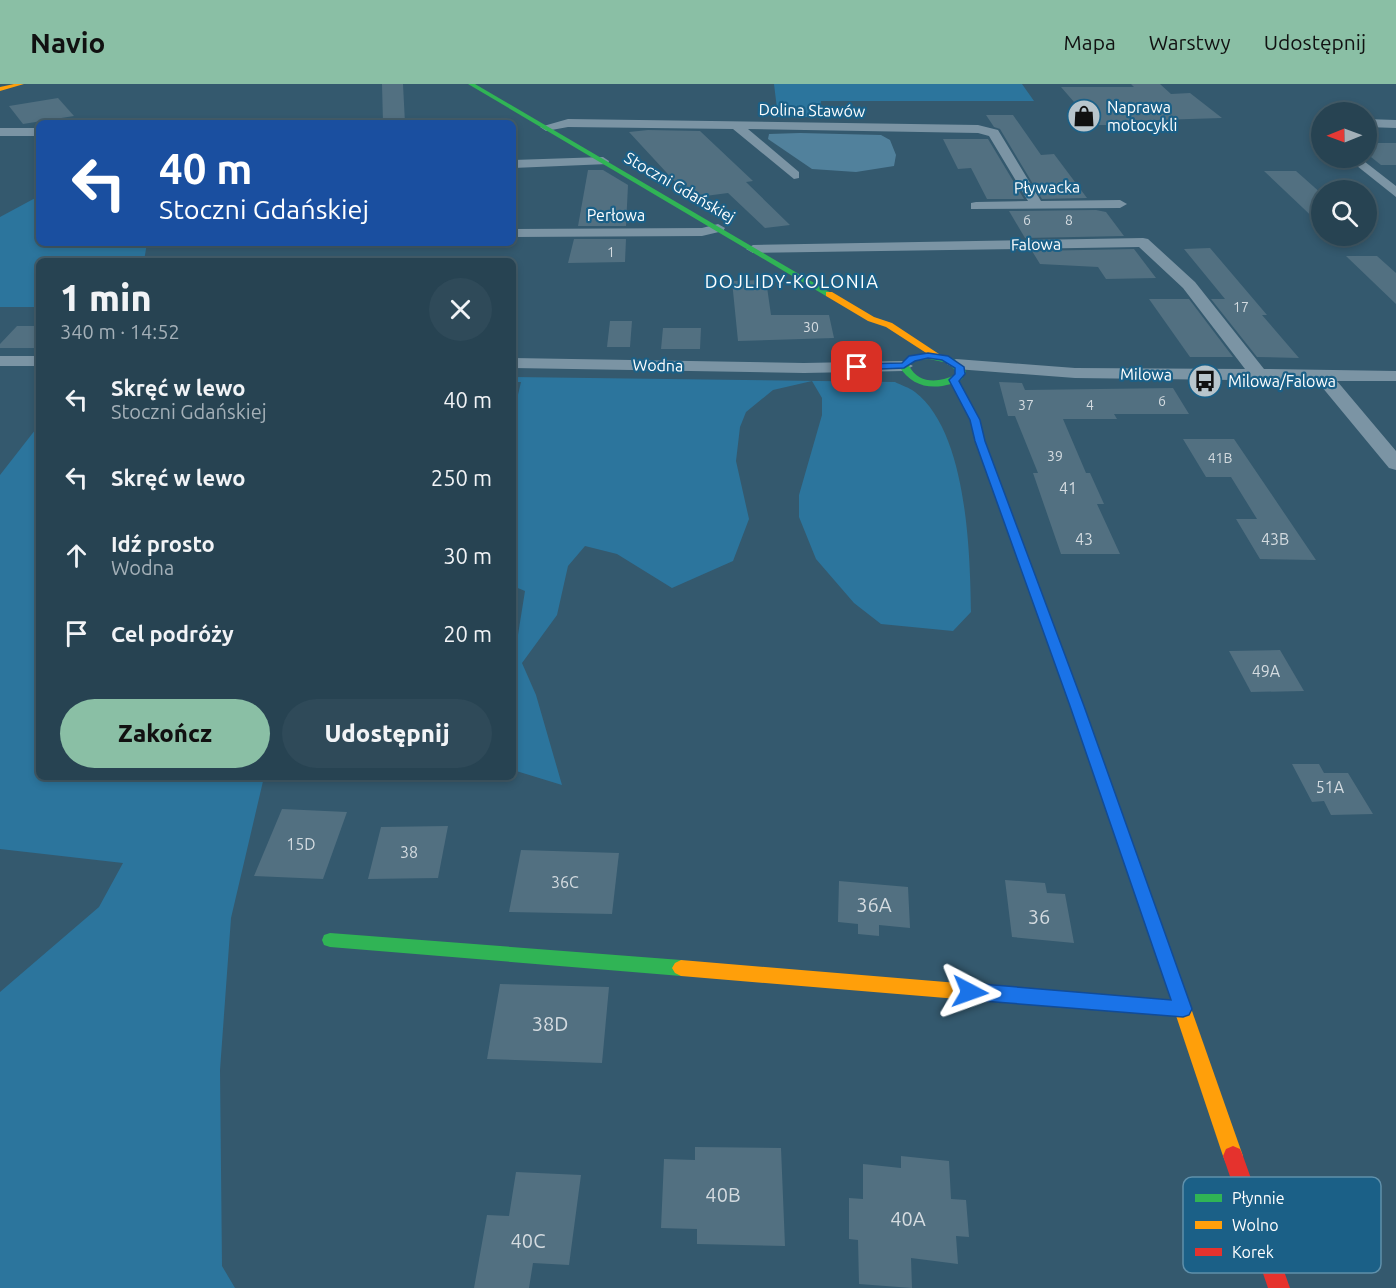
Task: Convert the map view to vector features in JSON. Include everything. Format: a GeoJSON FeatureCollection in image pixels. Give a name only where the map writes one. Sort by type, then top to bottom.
{"type":"FeatureCollection","features":[{"type":"Feature","properties":{"kind":"main road"},"geometry":{"type":"LineString","coordinates":[[0,89],[21,84]]}},
{"type":"Feature","properties":{"kind":"main road","name":"Stoczni Gdańskiej"},"geometry":{"type":"LineString","coordinates":[[471,84],[871,319],[889,325],[938,356],[957,373]]}},
{"type":"Feature","properties":{"kind":"main road","name":"Stoczni Gdańskiej"},"geometry":{"type":"LineString","coordinates":[[871,319],[909,367]]}},
{"type":"Feature","properties":{"kind":"main road"},"geometry":{"type":"LineString","coordinates":[[909,367],[938,356]]}},
{"type":"Feature","properties":{"kind":"main road"},"geometry":{"type":"LineString","coordinates":[[909,367],[940,394]]}},
{"type":"Feature","properties":{"kind":"main road"},"geometry":{"type":"LineString","coordinates":[[930,383],[957,373],[1081,717],[1241,1177]]}},
{"type":"Feature","properties":{"kind":"main road"},"geometry":{"type":"LineString","coordinates":[[959,418],[980,441]]}},
{"type":"Feature","properties":{"kind":"main road"},"geometry":{"type":"LineString","coordinates":[[330,940],[1183,1009]]}},
{"type":"Feature","properties":{"kind":"main road"},"geometry":{"type":"LineString","coordinates":[[1274,1273],[1279,1288]]}},
{"type":"Feature","properties":{"kind":"street","name":"Dolina Stawów"},"geometry":{"type":"LineString","coordinates":[[546,127],[568,123],[987,130],[994,133],[1036,205]]}},
{"type":"Feature","properties":{"kind":"street"},"geometry":{"type":"LineString","coordinates":[[1377,123],[1396,124]]}},
{"type":"Feature","properties":{"kind":"street"},"geometry":{"type":"LineString","coordinates":[[736,125],[794,175]]}},
{"type":"Feature","properties":{"kind":"street"},"geometry":{"type":"LineString","coordinates":[[0,132],[36,132]]}},
{"type":"Feature","properties":{"kind":"street"},"geometry":{"type":"LineString","coordinates":[[516,164],[603,161]]}},
{"type":"Feature","properties":{"kind":"street"},"geometry":{"type":"LineString","coordinates":[[1366,168],[1396,193]]}},
{"type":"Feature","properties":{"kind":"street","name":"Pływacka"},"geometry":{"type":"LineString","coordinates":[[976,206],[1120,204]]}},
{"type":"Feature","properties":{"kind":"street","name":"Perłowa"},"geometry":{"type":"LineString","coordinates":[[516,233],[702,232],[718,228]]}},
{"type":"Feature","properties":{"kind":"street","name":"Falowa"},"geometry":{"type":"LineString","coordinates":[[753,249],[1143,242],[1189,285],[1259,375]]}},
{"type":"Feature","properties":{"kind":"street"},"geometry":{"type":"LineString","coordinates":[[0,361],[36,361]]}},
{"type":"Feature","properties":{"kind":"street","name":"Wodna"},"geometry":{"type":"LineString","coordinates":[[516,363],[804,368],[839,374],[909,367]]}},
{"type":"Feature","properties":{"kind":"street","name":"Milowa"},"geometry":{"type":"LineString","coordinates":[[957,373],[1396,376]]}},
{"type":"Feature","properties":{"kind":"street"},"geometry":{"type":"LineString","coordinates":[[1322,375],[1396,464]]}},
{"type":"Feature","properties":{"kind":"shaded area"},"geometry":{"type":"Polygon","coordinates":[[[774,84],[1022,84],[1034,101],[821,101],[819,117],[778,117],[774,84]]]}},
{"type":"Feature","properties":{"kind":"shaded area"},"geometry":{"type":"Polygon","coordinates":[[[769,134],[881,135],[890,140],[896,155],[894,166],[856,172],[812,169],[768,139],[769,134]]]}},
{"type":"Feature","properties":{"kind":"shaded area"},"geometry":{"type":"Polygon","coordinates":[[[36,198],[36,246],[146,246],[144,258],[36,258],[36,307],[0,307],[0,217],[36,198]]]}},
{"type":"Feature","properties":{"kind":"shaded area"},"geometry":{"type":"Polygon","coordinates":[[[516,377],[895,382],[911,389],[932,410],[946,435],[955,463],[967,526],[971,612],[953,631],[881,624],[854,603],[816,559],[799,517],[799,495],[822,415],[822,398],[812,381],[773,390],[746,412],[740,427],[736,461],[749,519],[733,561],[672,588],[617,554],[585,546],[568,566],[557,615],[522,663],[536,695],[562,785],[516,771],[516,647],[525,591],[516,587],[516,403],[521,382],[516,382],[516,377]]]}},
{"type":"Feature","properties":{"kind":"shaded area"},"geometry":{"type":"Polygon","coordinates":[[[36,429],[36,780],[263,780],[231,918],[220,1070],[222,1266],[235,1288],[0,1288],[0,992],[99,907],[123,863],[0,849],[0,475],[36,429]]]}},
{"type":"Feature","properties":{"kind":"building"},"geometry":{"type":"Polygon","coordinates":[[[382,84],[403,84],[405,120],[383,120],[382,84]]]}},
{"type":"Feature","properties":{"kind":"building"},"geometry":{"type":"Polygon","coordinates":[[[1131,84],[1160,84],[1171,94],[1190,93],[1222,118],[1126,121],[1130,125],[1094,125],[1061,87],[1134,87],[1131,84]]]}},
{"type":"Feature","properties":{"kind":"building"},"geometry":{"type":"Polygon","coordinates":[[[58,98],[74,116],[36,120],[36,122],[23,124],[9,106],[58,98]]]}},
{"type":"Feature","properties":{"kind":"building"},"geometry":{"type":"Polygon","coordinates":[[[986,115],[1013,115],[1041,155],[1054,154],[1087,198],[1042,199],[1000,129],[994,127],[986,115]]]}},
{"type":"Feature","properties":{"kind":"building"},"geometry":{"type":"Polygon","coordinates":[[[700,131],[753,181],[746,182],[790,225],[765,228],[728,193],[690,198],[629,132],[700,131]]]}},
{"type":"Feature","properties":{"kind":"building"},"geometry":{"type":"Polygon","coordinates":[[[943,139],[988,139],[1024,199],[987,199],[971,168],[958,169],[943,139]]]}},
{"type":"Feature","properties":{"kind":"building"},"geometry":{"type":"Polygon","coordinates":[[[1377,143],[1396,143],[1396,165],[1381,165],[1377,162],[1377,143]]]}},
{"type":"Feature","properties":{"kind":"building"},"geometry":{"type":"Polygon","coordinates":[[[588,170],[603,170],[628,185],[626,226],[578,226],[588,170]]]}},
{"type":"Feature","properties":{"kind":"building"},"geometry":{"type":"Polygon","coordinates":[[[1264,171],[1296,171],[1311,184],[1311,216],[1264,171]]]}},
{"type":"Feature","properties":{"kind":"building"},"geometry":{"type":"Polygon","coordinates":[[[1096,210],[1106,212],[1124,236],[1025,238],[1009,211],[1096,210]]]}},
{"type":"Feature","properties":{"kind":"building"},"geometry":{"type":"Polygon","coordinates":[[[574,239],[626,239],[625,262],[568,263],[574,239]]]}},
{"type":"Feature","properties":{"kind":"building"},"geometry":{"type":"Polygon","coordinates":[[[1210,248],[1267,315],[1262,315],[1299,358],[1257,357],[1211,299],[1225,299],[1184,249],[1210,248]]]}},
{"type":"Feature","properties":{"kind":"building"},"geometry":{"type":"Polygon","coordinates":[[[1134,249],[1156,278],[1106,279],[1098,267],[1040,264],[1032,251],[1134,249]]]}},
{"type":"Feature","properties":{"kind":"building"},"geometry":{"type":"Polygon","coordinates":[[[1346,256],[1377,256],[1396,273],[1396,304],[1346,256]]]}},
{"type":"Feature","properties":{"kind":"building"},"geometry":{"type":"Polygon","coordinates":[[[766,280],[771,315],[829,315],[834,338],[738,341],[732,281],[766,280]]]}},
{"type":"Feature","properties":{"kind":"building"},"geometry":{"type":"Polygon","coordinates":[[[1149,299],[1189,299],[1233,357],[1190,357],[1149,299]]]}},
{"type":"Feature","properties":{"kind":"building"},"geometry":{"type":"Polygon","coordinates":[[[610,321],[632,321],[630,347],[607,347],[610,321]]]}},
{"type":"Feature","properties":{"kind":"building"},"geometry":{"type":"Polygon","coordinates":[[[17,326],[36,326],[36,348],[0,348],[0,344],[17,326]]]}},
{"type":"Feature","properties":{"kind":"building"},"geometry":{"type":"Polygon","coordinates":[[[663,328],[701,328],[700,349],[661,349],[663,328]]]}},
{"type":"Feature","properties":{"kind":"building"},"geometry":{"type":"Polygon","coordinates":[[[999,382],[1022,383],[1025,390],[1173,388],[1189,414],[1114,414],[1117,419],[1063,419],[1086,473],[1090,473],[1104,504],[1097,504],[1120,554],[1061,554],[1033,473],[1038,473],[1015,416],[1008,416],[999,382]]]}},
{"type":"Feature","properties":{"kind":"building"},"geometry":{"type":"Polygon","coordinates":[[[1183,439],[1234,439],[1316,560],[1260,559],[1236,519],[1257,519],[1231,477],[1206,477],[1183,439]]]}},
{"type":"Feature","properties":{"kind":"building"},"geometry":{"type":"Polygon","coordinates":[[[1280,650],[1304,691],[1251,692],[1229,651],[1280,650]]]}},
{"type":"Feature","properties":{"kind":"building"},"geometry":{"type":"Polygon","coordinates":[[[1292,764],[1319,764],[1324,773],[1348,773],[1373,814],[1331,815],[1324,801],[1312,802],[1292,764]]]}},
{"type":"Feature","properties":{"kind":"building"},"geometry":{"type":"Polygon","coordinates":[[[282,809],[347,812],[323,879],[254,876],[282,809]]]}},
{"type":"Feature","properties":{"kind":"building"},"geometry":{"type":"Polygon","coordinates":[[[448,826],[438,878],[368,879],[381,827],[448,826]]]}},
{"type":"Feature","properties":{"kind":"building"},"geometry":{"type":"Polygon","coordinates":[[[521,850],[619,853],[612,914],[509,912],[521,850]]]}},
{"type":"Feature","properties":{"kind":"building"},"geometry":{"type":"Polygon","coordinates":[[[1005,880],[1045,883],[1047,893],[1065,894],[1074,943],[1012,937],[1005,880]]]}},
{"type":"Feature","properties":{"kind":"building"},"geometry":{"type":"Polygon","coordinates":[[[839,881],[908,887],[910,928],[879,925],[879,936],[858,934],[858,924],[838,922],[839,881]]]}},
{"type":"Feature","properties":{"kind":"building"},"geometry":{"type":"Polygon","coordinates":[[[500,984],[609,987],[602,1063],[487,1059],[500,984]]]}},
{"type":"Feature","properties":{"kind":"building"},"geometry":{"type":"Polygon","coordinates":[[[695,1147],[781,1148],[785,1246],[697,1244],[697,1229],[661,1228],[664,1159],[695,1160],[695,1147]]]}},
{"type":"Feature","properties":{"kind":"building"},"geometry":{"type":"Polygon","coordinates":[[[901,1156],[949,1161],[951,1199],[966,1200],[969,1237],[956,1236],[958,1264],[911,1258],[912,1288],[859,1284],[858,1240],[849,1239],[849,1198],[863,1199],[863,1164],[901,1168],[901,1156]]]}},
{"type":"Feature","properties":{"kind":"building"},"geometry":{"type":"Polygon","coordinates":[[[516,1172],[581,1175],[569,1265],[533,1263],[529,1288],[474,1288],[487,1215],[509,1216],[516,1172]]]}},
{"type":"Feature","properties":{"kind":"traffic: fast"},"geometry":{"type":"LineString","coordinates":[[471,84],[829,294]]}},
{"type":"Feature","properties":{"kind":"traffic: fast"},"geometry":{"type":"LineString","coordinates":[[929,356],[951,361],[961,371],[959,377],[944,383],[928,384],[908,373],[904,366],[912,358],[929,356]]}},
{"type":"Feature","properties":{"kind":"traffic: fast"},"geometry":{"type":"LineString","coordinates":[[954,380],[975,420],[980,441],[1085,728],[1153,923]]}},
{"type":"Feature","properties":{"kind":"traffic: fast"},"geometry":{"type":"LineString","coordinates":[[330,940],[681,968]]}},
{"type":"Feature","properties":{"kind":"traffic: fast"},"geometry":{"type":"LineString","coordinates":[[970,992],[1183,1009]]}},
{"type":"Feature","properties":{"kind":"traffic: slow"},"geometry":{"type":"LineString","coordinates":[[0,89],[21,84]]}},
{"type":"Feature","properties":{"kind":"traffic: slow"},"geometry":{"type":"LineString","coordinates":[[829,294],[871,319],[889,325],[937,356]]}},
{"type":"Feature","properties":{"kind":"traffic: slow"},"geometry":{"type":"LineString","coordinates":[[1153,923],[1233,1156]]}},
{"type":"Feature","properties":{"kind":"traffic: slow"},"geometry":{"type":"LineString","coordinates":[[681,968],[970,992]]}},
{"type":"Feature","properties":{"kind":"traffic: jam"},"geometry":{"type":"LineString","coordinates":[[1233,1156],[1240,1177]]}},
{"type":"Feature","properties":{"kind":"traffic: jam"},"geometry":{"type":"LineString","coordinates":[[1274,1273],[1279,1288]]}},
{"type":"Feature","properties":{"kind":"place","name":"Naprawa motocykli"},"geometry":{"type":"Point","coordinates":[1084,116]}},
{"type":"Feature","properties":{"kind":"place","name":"Milowa/Falowa"},"geometry":{"type":"Point","coordinates":[1205,381]}},
{"type":"Feature","properties":{"kind":"district","name":"DOJLIDY-KOLONIA"},"geometry":{"type":"Point","coordinates":[792,281]}},
{"type":"Feature","properties":{"kind":"route"},"geometry":{"type":"LineString","coordinates":[[857,367],[904,366],[912,358],[938,356],[959,367],[960,374],[954,380],[975,420],[980,441],[1077,706],[1183,1009],[970,992]]}}]}
